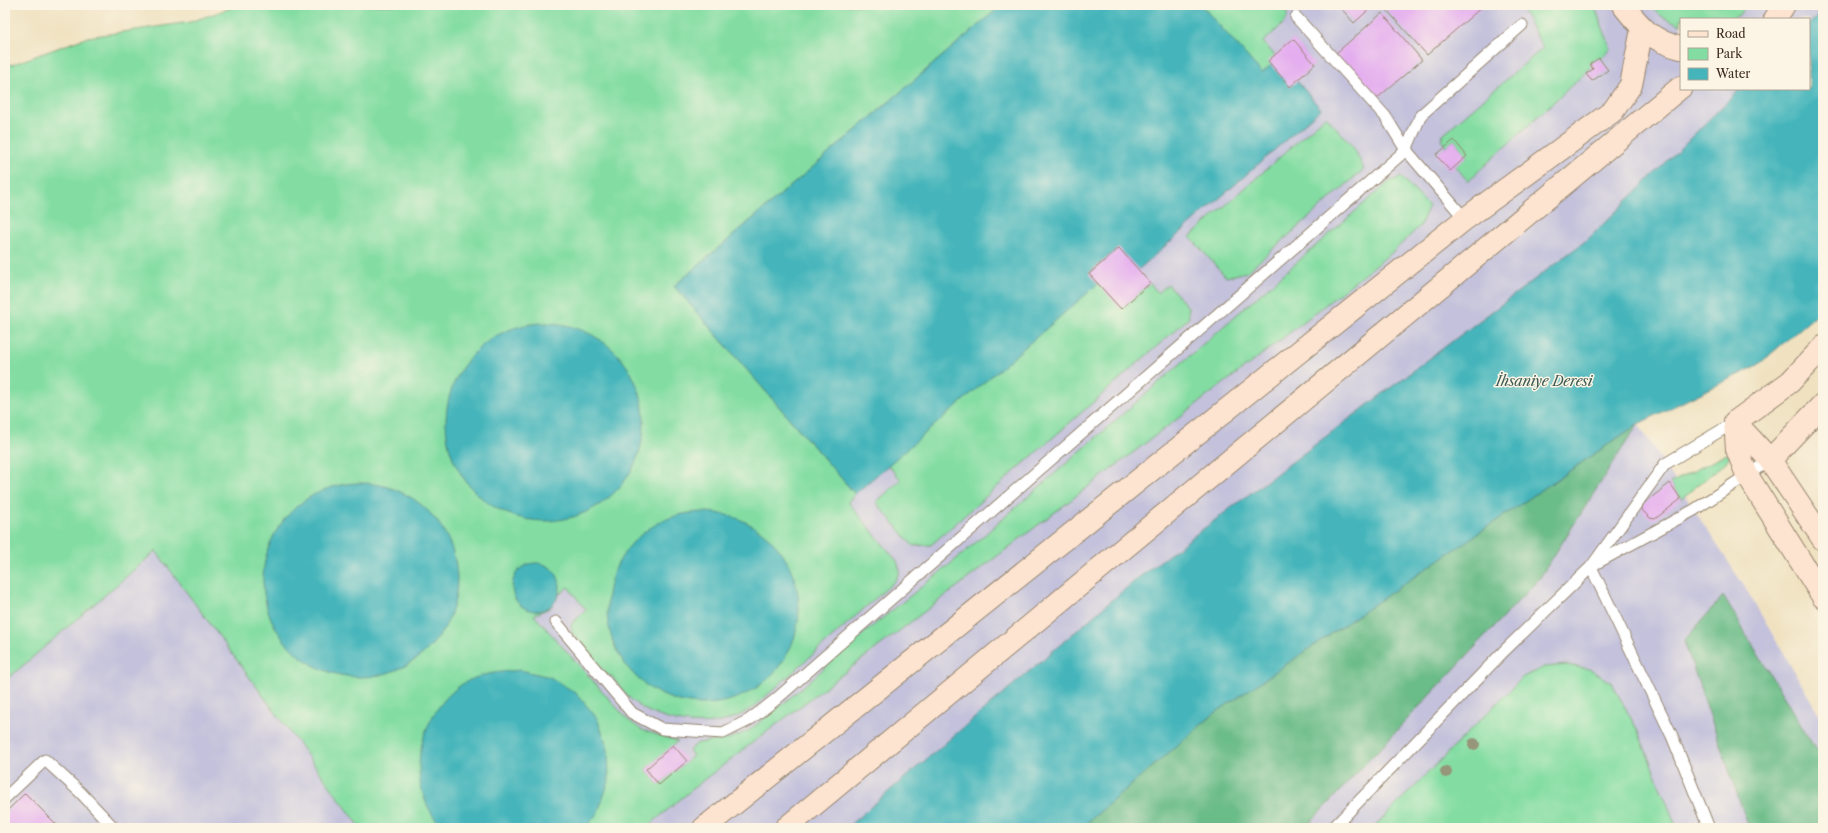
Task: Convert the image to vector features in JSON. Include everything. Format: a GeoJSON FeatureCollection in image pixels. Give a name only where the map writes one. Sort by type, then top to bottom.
{"type":"FeatureCollection","features":[{"type":"Feature","properties":{"kind":"main road"},"geometry":{"type":"LineString","coordinates":[[1623,5],[1642,29],[1667,45],[1680,48]]}},
{"type":"Feature","properties":{"kind":"main road"},"geometry":{"type":"LineString","coordinates":[[1776,18],[1784,5]]}},
{"type":"Feature","properties":{"kind":"main road"},"geometry":{"type":"LineString","coordinates":[[704,828],[1465,219],[1613,111],[1631,85],[1642,29]]}},
{"type":"Feature","properties":{"kind":"main road"},"geometry":{"type":"LineString","coordinates":[[786,828],[1680,88]]}},
{"type":"Feature","properties":{"kind":"main road"},"geometry":{"type":"LineString","coordinates":[[1735,422],[1790,382],[1823,347]]}},
{"type":"Feature","properties":{"kind":"main road"},"geometry":{"type":"LineString","coordinates":[[1770,460],[1823,404]]}},
{"type":"Feature","properties":{"kind":"main road"},"geometry":{"type":"LineString","coordinates":[[1735,422],[1770,460],[1823,539]]}},
{"type":"Feature","properties":{"kind":"main road"},"geometry":{"type":"LineString","coordinates":[[1735,422],[1737,449],[1747,475],[1823,597]]}},
{"type":"Feature","properties":{"kind":"lane"},"geometry":{"type":"LineString","coordinates":[[1296,17],[1385,116],[1406,150],[1465,219]]}},
{"type":"Feature","properties":{"kind":"lane"},"geometry":{"type":"LineString","coordinates":[[556,622],[632,713],[662,729],[723,733],[749,720],[774,701],[1406,150],[1421,115],[1522,25]]}},
{"type":"Feature","properties":{"kind":"lane"},"geometry":{"type":"LineString","coordinates":[[1333,828],[1504,651],[1591,567],[1664,464],[1735,422]]}},
{"type":"Feature","properties":{"kind":"lane"},"geometry":{"type":"LineString","coordinates":[[1591,567],[1694,510],[1770,460]]}},
{"type":"Feature","properties":{"kind":"lane"},"geometry":{"type":"LineString","coordinates":[[1591,567],[1672,736],[1710,828]]}},
{"type":"Feature","properties":{"kind":"lane"},"geometry":{"type":"LineString","coordinates":[[5,798],[44,760],[80,792],[114,828]]}},
{"type":"Feature","properties":{"kind":"shaded area"},"geometry":{"type":"Polygon","coordinates":[[[851,5],[1823,5],[1823,126],[1635,327],[1638,424],[1746,589],[1823,721],[1823,828],[5,828],[5,681],[156,551],[851,5]]]}},
{"type":"Feature","properties":{"kind":"green space"},"geometry":{"type":"Polygon","coordinates":[[[239,5],[1002,5],[674,286],[855,494],[848,502],[897,561],[900,571],[895,581],[753,708],[736,717],[720,722],[696,724],[671,720],[649,712],[631,700],[612,677],[606,674],[572,633],[571,624],[586,610],[568,587],[559,595],[550,608],[534,615],[628,720],[642,730],[678,741],[646,769],[659,785],[693,756],[689,750],[698,743],[729,739],[748,731],[784,703],[875,624],[959,557],[1390,181],[1401,177],[1429,206],[1420,226],[1395,250],[1269,349],[701,782],[646,828],[361,828],[156,551],[5,681],[5,67],[88,37],[190,22],[239,5]]]}},
{"type":"Feature","properties":{"kind":"green space"},"geometry":{"type":"Polygon","coordinates":[[[1201,5],[1282,5],[1288,16],[1283,24],[1263,42],[1278,59],[1262,74],[1201,5]]]}},
{"type":"Feature","properties":{"kind":"green space"},"geometry":{"type":"Polygon","coordinates":[[[1520,5],[1594,5],[1611,49],[1468,181],[1455,166],[1467,156],[1454,140],[1446,147],[1441,140],[1443,134],[1543,48],[1520,5]]]}},
{"type":"Feature","properties":{"kind":"green space"},"geometry":{"type":"Polygon","coordinates":[[[1650,5],[1748,5],[1739,15],[1733,18],[1680,18],[1680,25],[1661,16],[1650,5]]]}},
{"type":"Feature","properties":{"kind":"green space"},"geometry":{"type":"Polygon","coordinates":[[[1326,116],[1354,148],[1364,169],[1247,272],[1226,277],[1190,237],[1326,116]]]}},
{"type":"Feature","properties":{"kind":"green space"},"geometry":{"type":"Polygon","coordinates":[[[1098,283],[1121,309],[1150,283],[1158,293],[1168,284],[1188,307],[1189,318],[931,545],[913,546],[876,502],[901,480],[888,465],[1098,283]]]}},
{"type":"Feature","properties":{"kind":"green space"},"geometry":{"type":"Polygon","coordinates":[[[1638,424],[1539,579],[1305,828],[1081,828],[1215,713],[1638,424]]]}},
{"type":"Feature","properties":{"kind":"green space"},"geometry":{"type":"Polygon","coordinates":[[[1727,454],[1730,456],[1725,463],[1681,499],[1670,483],[1727,454]]]}},
{"type":"Feature","properties":{"kind":"green space"},"geometry":{"type":"Polygon","coordinates":[[[1723,596],[1823,762],[1823,828],[1749,828],[1684,641],[1723,596]]]}},
{"type":"Feature","properties":{"kind":"green space"},"geometry":{"type":"Polygon","coordinates":[[[1567,665],[1590,669],[1611,682],[1637,729],[1677,828],[1373,828],[1523,677],[1544,667],[1567,665]]]}},
{"type":"Feature","properties":{"kind":"water"},"geometry":{"type":"Polygon","coordinates":[[[1002,5],[1201,5],[1262,73],[1278,59],[1321,109],[1138,270],[1118,248],[1089,273],[1098,284],[855,494],[674,286],[1002,5]]]}},
{"type":"Feature","properties":{"kind":"water","name":"İhsaniye Deresi"},"geometry":{"type":"Polygon","coordinates":[[[1823,12],[1823,309],[1758,365],[1638,424],[1215,713],[1081,828],[846,828],[1138,578],[1588,239],[1739,90],[1810,90],[1810,23],[1823,12]]]}},
{"type":"Feature","properties":{"kind":"water"},"geometry":{"type":"Polygon","coordinates":[[[535,323],[555,323],[574,327],[592,334],[608,345],[622,359],[633,375],[637,384],[644,412],[644,432],[640,451],[633,469],[622,485],[608,499],[592,510],[574,517],[555,521],[535,521],[516,517],[498,510],[482,499],[468,485],[457,469],[450,451],[446,432],[446,412],[450,393],[457,375],[468,359],[482,345],[498,334],[516,327],[535,323]]]}},
{"type":"Feature","properties":{"kind":"water"},"geometry":{"type":"Polygon","coordinates":[[[360,483],[388,487],[406,495],[414,499],[435,519],[441,526],[453,552],[457,580],[453,608],[445,626],[441,634],[421,655],[414,661],[388,673],[360,677],[332,673],[314,665],[306,661],[285,641],[279,634],[267,608],[263,580],[267,552],[275,534],[279,526],[299,505],[306,499],[332,487],[360,483]]]}},
{"type":"Feature","properties":{"kind":"water"},"geometry":{"type":"Polygon","coordinates":[[[703,512],[722,514],[740,519],[756,528],[771,540],[783,555],[792,571],[797,589],[799,608],[797,627],[792,645],[783,661],[771,676],[756,688],[740,697],[722,702],[703,704],[684,702],[666,697],[650,688],[635,676],[623,661],[614,645],[609,627],[607,608],[609,589],[614,571],[623,555],[635,540],[650,528],[666,519],[684,514],[703,512]]]}},
{"type":"Feature","properties":{"kind":"water"},"geometry":{"type":"Polygon","coordinates":[[[531,563],[541,563],[553,570],[560,582],[560,592],[553,604],[541,611],[531,611],[523,607],[516,600],[512,592],[512,582],[516,574],[523,567],[531,563]]]}},
{"type":"Feature","properties":{"kind":"water"},"geometry":{"type":"Polygon","coordinates":[[[520,670],[550,677],[576,693],[597,718],[608,749],[609,781],[598,812],[586,828],[443,828],[430,811],[423,793],[419,773],[420,753],[425,733],[434,715],[446,699],[461,685],[482,676],[520,670]]]}},
{"type":"Feature","properties":{"kind":"building"},"geometry":{"type":"Polygon","coordinates":[[[1338,5],[1374,5],[1354,23],[1338,5]]]}},
{"type":"Feature","properties":{"kind":"building"},"geometry":{"type":"Polygon","coordinates":[[[1390,5],[1484,5],[1427,55],[1386,9],[1390,5]]]}},
{"type":"Feature","properties":{"kind":"building"},"geometry":{"type":"Polygon","coordinates":[[[1382,13],[1422,60],[1375,100],[1335,54],[1382,13]]]}},
{"type":"Feature","properties":{"kind":"building"},"geometry":{"type":"Polygon","coordinates":[[[1293,39],[1315,64],[1290,87],[1268,61],[1293,39]]]}},
{"type":"Feature","properties":{"kind":"building"},"geometry":{"type":"Polygon","coordinates":[[[1599,58],[1608,70],[1592,81],[1586,74],[1593,69],[1590,64],[1599,58]]]}},
{"type":"Feature","properties":{"kind":"building"},"geometry":{"type":"Polygon","coordinates":[[[1454,140],[1467,156],[1450,171],[1436,155],[1454,140]]]}},
{"type":"Feature","properties":{"kind":"building"},"geometry":{"type":"Polygon","coordinates":[[[1119,248],[1150,283],[1121,309],[1089,274],[1119,248]]]}},
{"type":"Feature","properties":{"kind":"building"},"geometry":{"type":"Polygon","coordinates":[[[1670,483],[1681,499],[1655,519],[1650,518],[1642,510],[1643,504],[1670,483]]]}},
{"type":"Feature","properties":{"kind":"building"},"geometry":{"type":"Polygon","coordinates":[[[673,745],[687,761],[659,785],[646,769],[673,745]]]}},
{"type":"Feature","properties":{"kind":"building"},"geometry":{"type":"Polygon","coordinates":[[[25,793],[60,828],[5,828],[5,813],[25,793]]]}}]}
